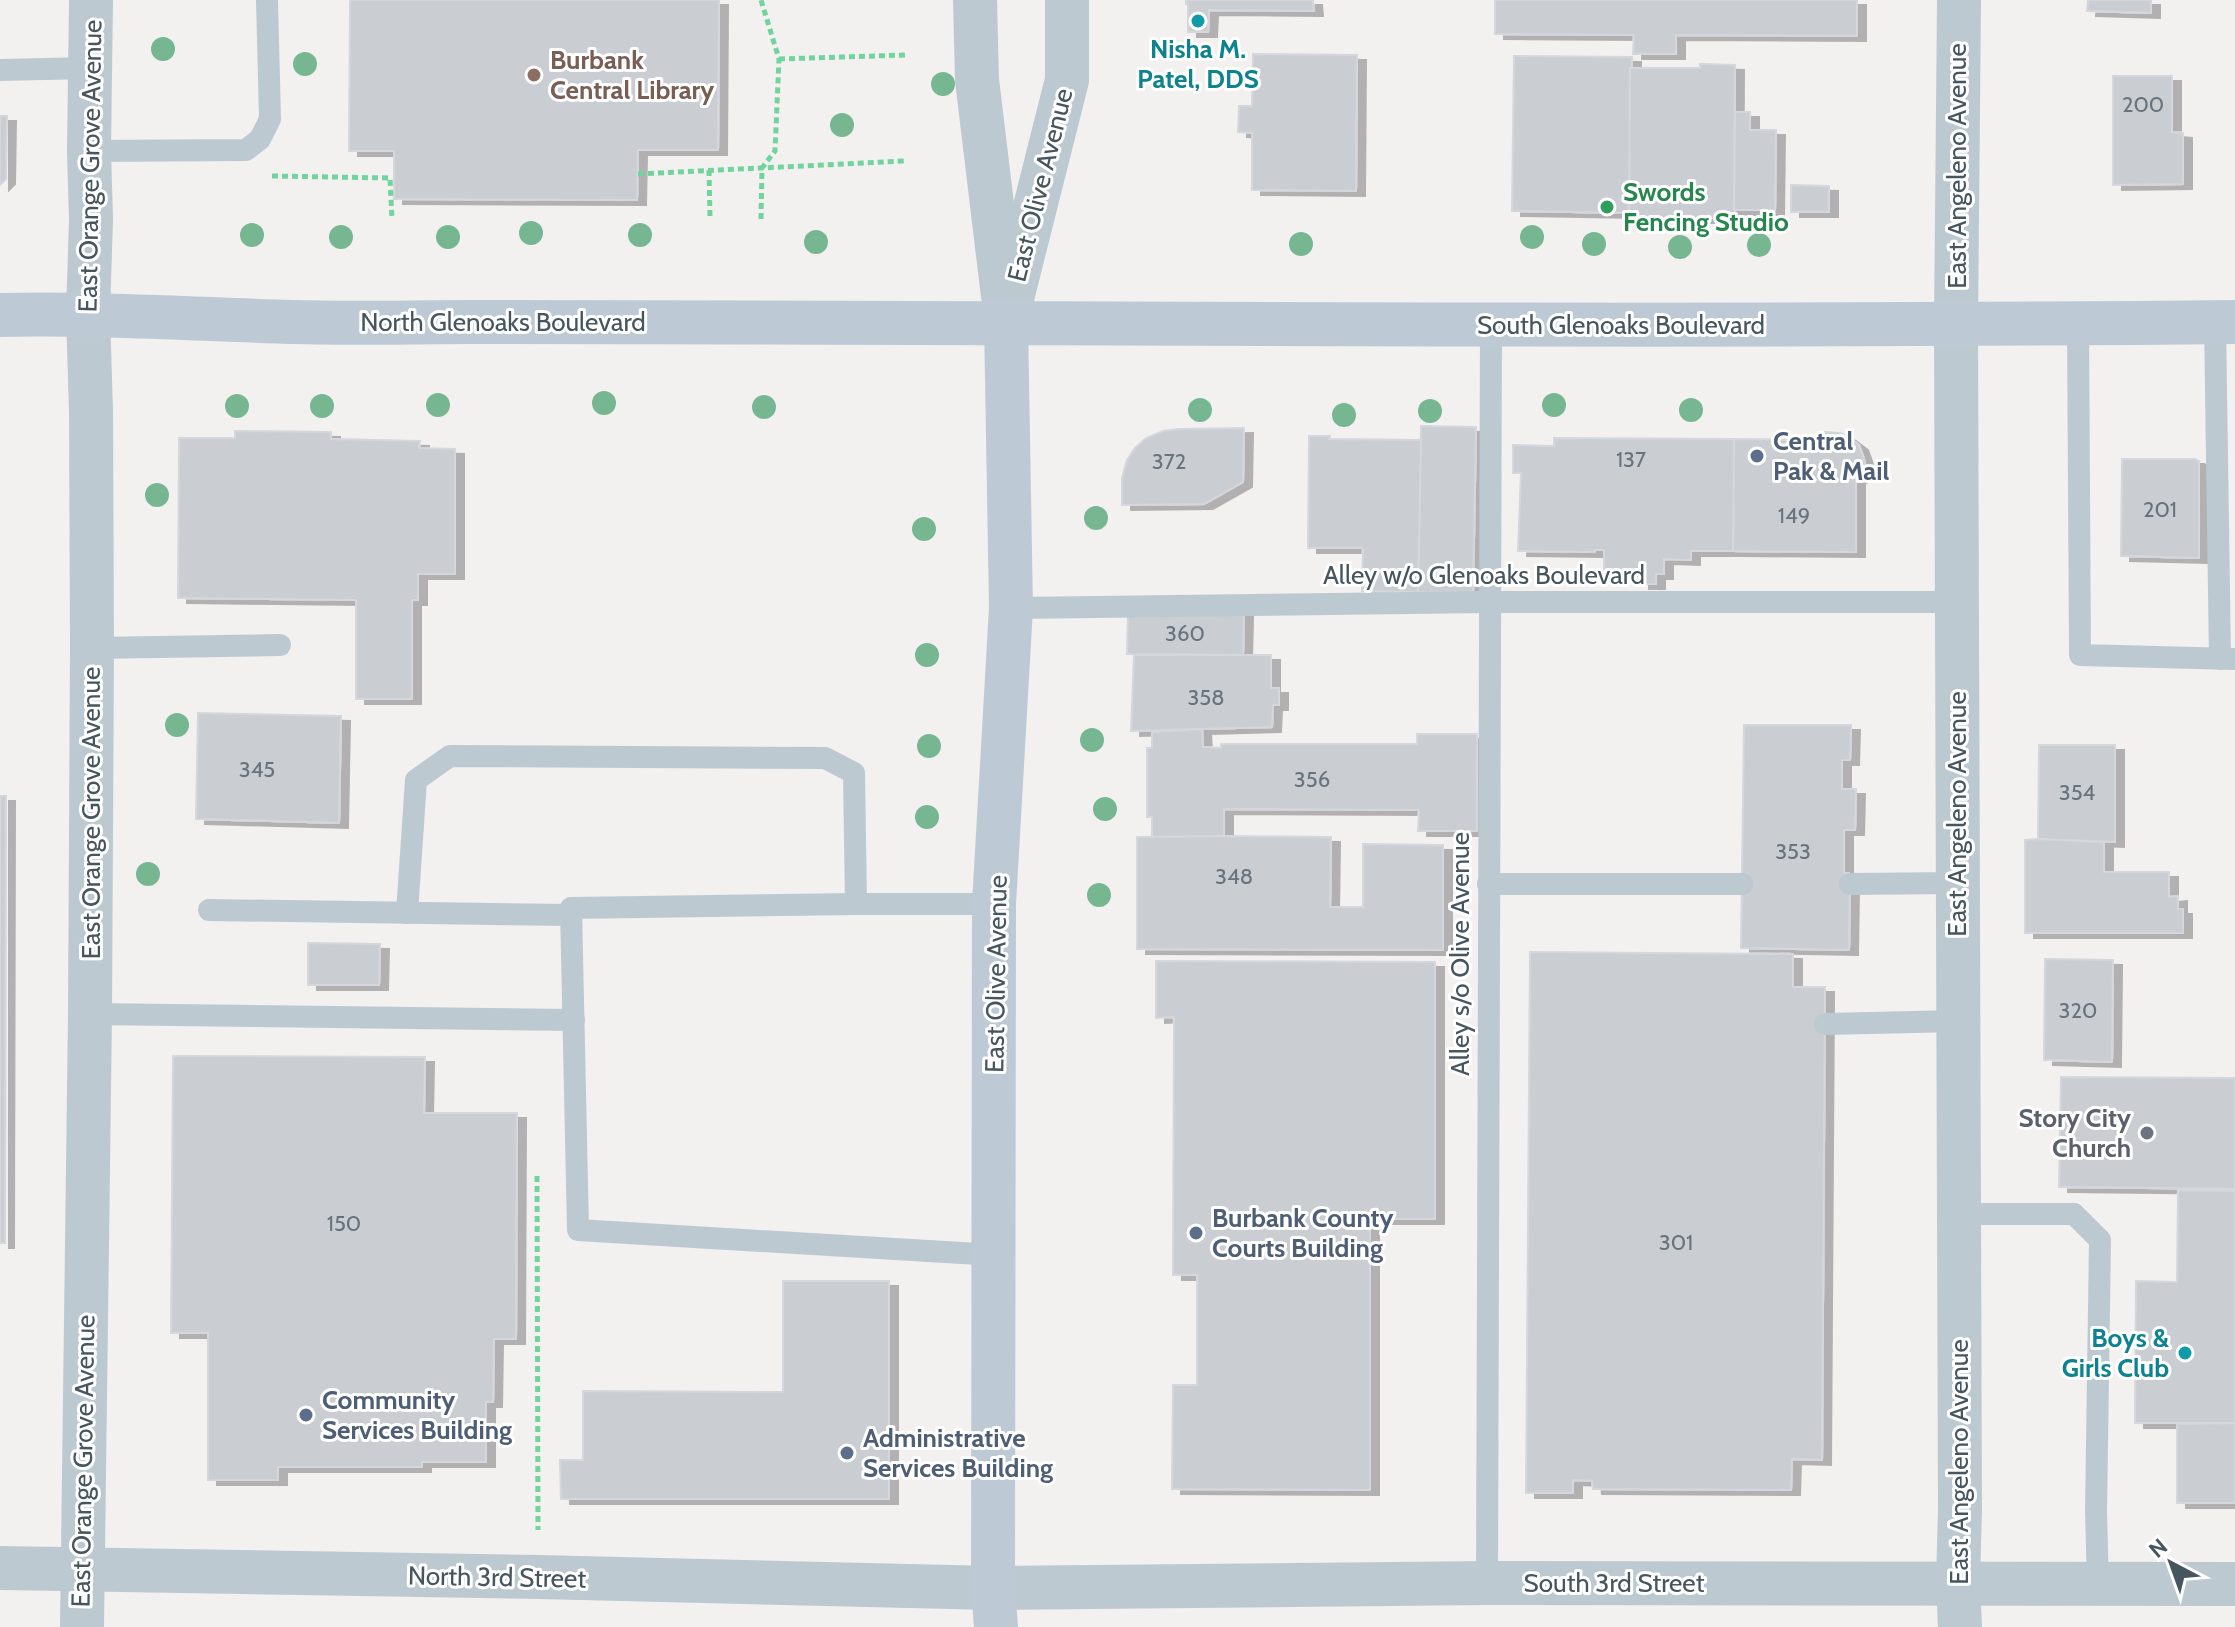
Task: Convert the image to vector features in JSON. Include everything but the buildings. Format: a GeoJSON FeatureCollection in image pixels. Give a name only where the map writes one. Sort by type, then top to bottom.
{"type":"FeatureCollection","features":[{"type":"Feature","properties":{"kind":"main road","name":"North Glenoaks Boulevard"},"geometry":{"type":"LineString","coordinates":[[0,315],[88,314],[296,322],[1006,322]]}},
{"type":"Feature","properties":{"kind":"main road","name":"South Glenoaks Boulevard"},"geometry":{"type":"LineString","coordinates":[[1006,322],[1352,326],[1956,326],[2225,322]]}},
{"type":"Feature","properties":{"kind":"main road","name":"East Olive Avenue"},"geometry":{"type":"LineString","coordinates":[[994,1608],[994,904],[1011,608],[1006,322]]}},
{"type":"Feature","properties":{"kind":"street","name":"East Orange Grove Avenue"},"geometry":{"type":"LineString","coordinates":[[82,1627],[90,1014],[92,648],[88,314],[91,0]]}},
{"type":"Feature","properties":{"kind":"street","name":"East Olive Avenue"},"geometry":{"type":"LineString","coordinates":[[975,0],[977,80],[1006,322]]}},
{"type":"Feature","properties":{"kind":"street","name":"East Olive Avenue"},"geometry":{"type":"LineString","coordinates":[[1006,322],[1067,80],[1067,0]]}},
{"type":"Feature","properties":{"kind":"street","name":"East Angeleno Avenue"},"geometry":{"type":"LineString","coordinates":[[1959,0],[1956,326],[1960,1627]]}},
{"type":"Feature","properties":{"kind":"street","name":"North 3rd Street"},"geometry":{"type":"LineString","coordinates":[[0,1568],[539,1577],[994,1608]]}},
{"type":"Feature","properties":{"kind":"street","name":"South 3rd Street"},"geometry":{"type":"LineString","coordinates":[[994,1608],[1487,1583],[2235,1584]]}},
{"type":"Feature","properties":{"kind":"lane"},"geometry":{"type":"LineString","coordinates":[[89,151],[246,150],[260,139],[270,119],[267,0]]}},
{"type":"Feature","properties":{"kind":"lane"},"geometry":{"type":"LineString","coordinates":[[0,70],[90,68]]}},
{"type":"Feature","properties":{"kind":"lane"},"geometry":{"type":"LineString","coordinates":[[2078,324],[2080,655],[2227,659],[2225,322]]}},
{"type":"Feature","properties":{"kind":"lane","name":"Alley s/o Olive Avenue"},"geometry":{"type":"LineString","coordinates":[[1487,1583],[1491,325]]}},
{"type":"Feature","properties":{"kind":"lane","name":"Alley w/o Glenoaks Boulevard"},"geometry":{"type":"LineString","coordinates":[[1011,608],[1489,602],[1957,602]]}},
{"type":"Feature","properties":{"kind":"lane"},"geometry":{"type":"LineString","coordinates":[[92,648],[280,645]]}},
{"type":"Feature","properties":{"kind":"lane"},"geometry":{"type":"LineString","coordinates":[[407,913],[416,780],[450,756],[825,758],[854,773],[856,904]]}},
{"type":"Feature","properties":{"kind":"lane"},"geometry":{"type":"LineString","coordinates":[[1850,884],[1958,883]]}},
{"type":"Feature","properties":{"kind":"lane"},"geometry":{"type":"LineString","coordinates":[[1488,884],[1742,884]]}},
{"type":"Feature","properties":{"kind":"lane"},"geometry":{"type":"LineString","coordinates":[[994,904],[571,908],[571,915],[578,1230],[995,1255]]}},
{"type":"Feature","properties":{"kind":"lane"},"geometry":{"type":"LineString","coordinates":[[209,910],[571,915]]}},
{"type":"Feature","properties":{"kind":"lane"},"geometry":{"type":"LineString","coordinates":[[90,1014],[574,1020]]}},
{"type":"Feature","properties":{"kind":"lane"},"geometry":{"type":"LineString","coordinates":[[1825,1024],[1958,1021]]}},
{"type":"Feature","properties":{"kind":"lane"},"geometry":{"type":"LineString","coordinates":[[1959,1214],[2074,1214],[2100,1240],[2096,1512],[2098,1583]]}},
{"type":"Feature","properties":{"kind":"path"},"geometry":{"type":"LineString","coordinates":[[761,0],[779,59],[775,151],[762,168],[761,219]]}},
{"type":"Feature","properties":{"kind":"path"},"geometry":{"type":"LineString","coordinates":[[779,59],[905,55]]}},
{"type":"Feature","properties":{"kind":"path"},"geometry":{"type":"LineString","coordinates":[[638,174],[904,161]]}},
{"type":"Feature","properties":{"kind":"path"},"geometry":{"type":"LineString","coordinates":[[709,170],[710,218]]}},
{"type":"Feature","properties":{"kind":"path"},"geometry":{"type":"LineString","coordinates":[[320,176],[390,178],[392,219]]}},
{"type":"Feature","properties":{"kind":"path"},"geometry":{"type":"LineString","coordinates":[[537,1176],[539,1577]]}},
{"type":"Feature","properties":{"kind":"place","name":"Nisha M. Patel, DDS"},"geometry":{"type":"Point","coordinates":[1198,21]}},
{"type":"Feature","properties":{"kind":"place","name":"Burbank Central Library"},"geometry":{"type":"Point","coordinates":[534,75]}},
{"type":"Feature","properties":{"kind":"place","name":"Swords Fencing Studio"},"geometry":{"type":"Point","coordinates":[1607,207]}},
{"type":"Feature","properties":{"kind":"place","name":"Central Pak & Mail"},"geometry":{"type":"Point","coordinates":[1757,456]}},
{"type":"Feature","properties":{"kind":"place","name":"Story City Church"},"geometry":{"type":"Point","coordinates":[2147,1133]}},
{"type":"Feature","properties":{"kind":"place","name":"Burbank County Courts Building"},"geometry":{"type":"Point","coordinates":[1196,1233]}},
{"type":"Feature","properties":{"kind":"place","name":"Boys & Girls Club"},"geometry":{"type":"Point","coordinates":[2185,1353]}},
{"type":"Feature","properties":{"kind":"place","name":"Community Services Building"},"geometry":{"type":"Point","coordinates":[306,1415]}},
{"type":"Feature","properties":{"kind":"place","name":"Administrative Services Building"},"geometry":{"type":"Point","coordinates":[847,1453]}}]}
